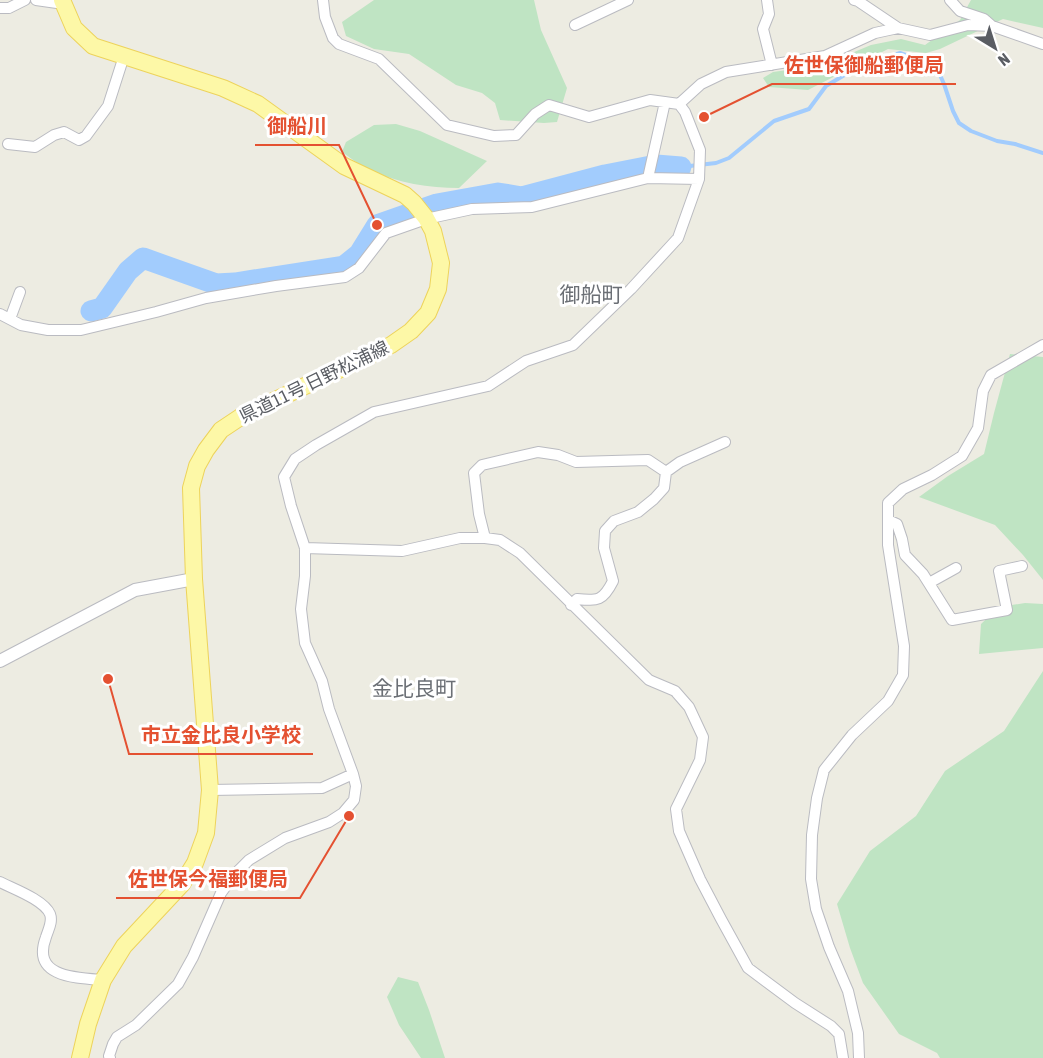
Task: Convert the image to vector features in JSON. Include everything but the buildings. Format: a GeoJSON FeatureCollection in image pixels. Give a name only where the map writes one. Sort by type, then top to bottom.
{"type":"FeatureCollection","features":[{"type":"Feature","properties":{"kind":"main road","name":"県道11号 日野松浦線"},"geometry":{"type":"LineString","coordinates":[[63,2],[74,28],[93,46],[223,88],[258,104],[344,166],[405,195],[426,218],[433,231],[441,263],[438,289],[428,313],[411,331],[391,345],[242,416],[221,430],[197,466],[191,488],[194,579],[210,790],[206,833],[195,863],[182,884],[124,946],[103,980],[88,1024],[80,1058]]}},
{"type":"Feature","properties":{"kind":"street"},"geometry":{"type":"LineString","coordinates":[[0,8],[9,8],[25,0]]}},
{"type":"Feature","properties":{"kind":"street"},"geometry":{"type":"LineString","coordinates":[[36,0],[63,2]]}},
{"type":"Feature","properties":{"kind":"street"},"geometry":{"type":"LineString","coordinates":[[110,1058],[117,1037],[144,1018],[177,984],[193,957],[221,893],[234,875],[249,860],[285,838],[329,822],[343,813],[354,800],[356,786],[353,774],[329,709],[322,681],[305,643],[301,609],[305,576],[304,548],[284,477],[296,459],[374,412],[488,386],[526,361],[573,345],[678,238],[699,179],[700,150],[685,112],[679,104],[650,100],[589,117],[549,105],[535,114],[516,135],[494,136],[447,125],[379,59],[339,44],[333,38],[325,17],[323,0]]}},
{"type":"Feature","properties":{"kind":"street"},"geometry":{"type":"LineString","coordinates":[[575,25],[628,0]]}},
{"type":"Feature","properties":{"kind":"street"},"geometry":{"type":"LineString","coordinates":[[767,0],[769,14],[763,29],[772,65]]}},
{"type":"Feature","properties":{"kind":"street"},"geometry":{"type":"LineString","coordinates":[[854,0],[898,28],[930,35],[969,25],[992,26],[1043,44]]}},
{"type":"Feature","properties":{"kind":"street"},"geometry":{"type":"LineString","coordinates":[[950,0],[960,10],[984,19],[992,26]]}},
{"type":"Feature","properties":{"kind":"street"},"geometry":{"type":"LineString","coordinates":[[679,104],[701,84],[726,72],[825,56],[875,33],[898,28]]}},
{"type":"Feature","properties":{"kind":"street"},"geometry":{"type":"LineString","coordinates":[[8,144],[35,147],[54,135],[64,132],[79,140],[86,136],[108,106],[124,56]]}},
{"type":"Feature","properties":{"kind":"street"},"geometry":{"type":"LineString","coordinates":[[648,178],[665,102]]}},
{"type":"Feature","properties":{"kind":"street"},"geometry":{"type":"LineString","coordinates":[[20,292],[5,316],[21,325],[48,330],[81,330],[206,298],[276,285],[345,277],[359,268],[386,233],[426,218],[472,209],[532,207],[648,178],[699,179]]}},
{"type":"Feature","properties":{"kind":"street"},"geometry":{"type":"LineString","coordinates":[[859,1058],[858,1033],[848,991],[816,909],[811,879],[812,835],[817,798],[824,770],[852,735],[888,701],[903,675],[904,646],[888,545],[888,503],[903,489],[932,475],[962,456],[978,428],[983,391],[991,375],[1043,345]]}},
{"type":"Feature","properties":{"kind":"street"},"geometry":{"type":"LineString","coordinates":[[571,605],[577,599],[595,601],[607,594],[613,581],[603,548],[605,531],[614,521],[638,512],[654,499],[664,488],[666,472],[680,462],[725,442]]}},
{"type":"Feature","properties":{"kind":"street"},"geometry":{"type":"LineString","coordinates":[[485,538],[479,514],[474,473],[482,465],[538,453],[558,455],[576,462],[648,460],[666,472]]}},
{"type":"Feature","properties":{"kind":"street"},"geometry":{"type":"LineString","coordinates":[[888,520],[897,524],[904,555],[923,574],[952,620],[1007,610],[999,572],[1022,566]]}},
{"type":"Feature","properties":{"kind":"street"},"geometry":{"type":"LineString","coordinates":[[304,548],[402,551],[460,538],[500,540],[520,553],[649,680],[675,691],[689,707],[703,737],[700,760],[676,809],[679,831],[700,879],[748,968],[795,1004],[831,1026],[839,1034],[843,1058]]}},
{"type":"Feature","properties":{"kind":"street"},"geometry":{"type":"LineString","coordinates":[[929,583],[956,568]]}},
{"type":"Feature","properties":{"kind":"street"},"geometry":{"type":"LineString","coordinates":[[0,661],[135,590],[194,579]]}},
{"type":"Feature","properties":{"kind":"street"},"geometry":{"type":"LineString","coordinates":[[210,790],[322,788],[353,774]]}},
{"type":"Feature","properties":{"kind":"street"},"geometry":{"type":"LineString","coordinates":[[0,882],[39,902],[50,915],[51,922],[42,957],[47,964],[59,974],[69,977],[103,980]]}},
{"type":"Feature","properties":{"kind":"green space"},"geometry":{"type":"Polygon","coordinates":[[[374,0],[534,0],[541,30],[567,88],[557,122],[500,120],[495,103],[482,93],[456,85],[409,54],[374,49],[346,36],[342,22],[374,0]]]}},
{"type":"Feature","properties":{"kind":"green space"},"geometry":{"type":"Polygon","coordinates":[[[971,0],[1043,0],[1043,28],[1003,19],[940,49],[926,53],[888,49],[808,90],[769,87],[763,78],[773,72],[823,65],[871,45],[901,39],[925,45],[960,20],[971,0]]]}},
{"type":"Feature","properties":{"kind":"green space"},"geometry":{"type":"Polygon","coordinates":[[[396,124],[420,131],[487,161],[459,188],[448,188],[414,184],[381,175],[342,152],[346,142],[374,125],[396,124]]]}},
{"type":"Feature","properties":{"kind":"green space"},"geometry":{"type":"Polygon","coordinates":[[[1010,354],[1043,357],[1043,580],[995,525],[919,497],[984,454],[1010,354]]]}},
{"type":"Feature","properties":{"kind":"green space"},"geometry":{"type":"Polygon","coordinates":[[[1025,603],[1043,604],[1043,648],[979,654],[981,624],[999,607],[1025,603]]]}},
{"type":"Feature","properties":{"kind":"green space"},"geometry":{"type":"Polygon","coordinates":[[[1043,671],[1043,1058],[940,1058],[937,1053],[899,1034],[863,983],[837,904],[870,851],[916,816],[945,771],[1004,731],[1043,671]]]}},
{"type":"Feature","properties":{"kind":"green space"},"geometry":{"type":"Polygon","coordinates":[[[398,977],[418,982],[445,1058],[421,1058],[399,1025],[387,997],[398,977]]]}},
{"type":"Feature","properties":{"kind":"waterway"},"geometry":{"type":"LineString","coordinates":[[681,167],[716,163],[729,158],[774,121],[809,109],[826,86],[858,67],[900,53],[936,66],[959,123],[971,131],[997,141],[1043,153]]}},
{"type":"Feature","properties":{"kind":"waterway"},"geometry":{"type":"LineString","coordinates":[[91,311],[102,308],[128,271],[143,258],[216,284],[344,266],[359,254],[377,225],[437,204],[498,193],[522,197],[605,175],[656,165],[681,167]]}},
{"type":"Feature","properties":{"kind":"place","name":"佐世保御船郵便局"},"geometry":{"type":"Point","coordinates":[704,117]}},
{"type":"Feature","properties":{"kind":"place","name":"御船川"},"geometry":{"type":"Point","coordinates":[377,225]}},
{"type":"Feature","properties":{"kind":"place","name":"市立金比良小学校"},"geometry":{"type":"Point","coordinates":[108,679]}},
{"type":"Feature","properties":{"kind":"place","name":"佐世保今福郵便局"},"geometry":{"type":"Point","coordinates":[349,816]}},
{"type":"Feature","properties":{"kind":"district","name":"御船町"},"geometry":{"type":"Point","coordinates":[591,295]}},
{"type":"Feature","properties":{"kind":"district","name":"金比良町"},"geometry":{"type":"Point","coordinates":[414,689]}}]}
